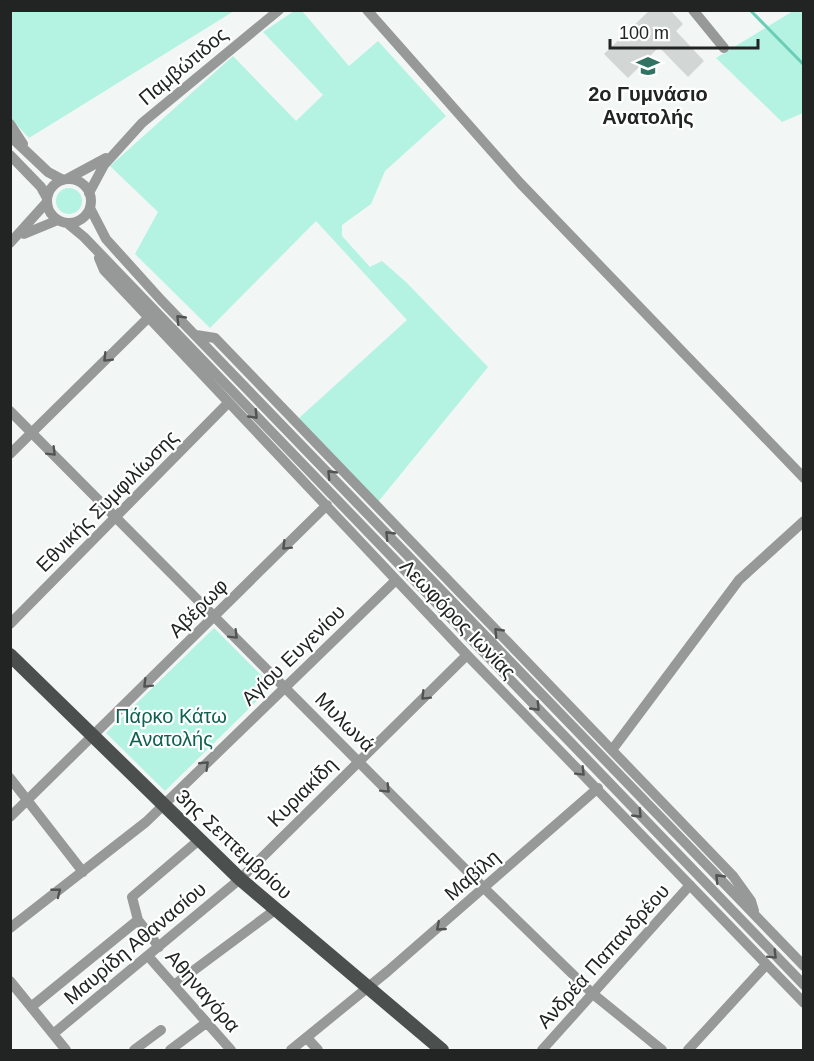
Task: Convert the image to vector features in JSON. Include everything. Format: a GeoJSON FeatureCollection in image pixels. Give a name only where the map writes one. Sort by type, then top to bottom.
{"type":"FeatureCollection","features":[{"type":"Feature","properties":{"kind":"main road","name":"3ης Σεπτεμβρίου"},"geometry":{"type":"LineString","coordinates":[[10,654],[240,879],[442,1050]]}},
{"type":"Feature","properties":{"kind":"street","name":"Παμβώτιδος"},"geometry":{"type":"LineString","coordinates":[[89,193],[95,180],[114,153],[142,123],[279,10]]}},
{"type":"Feature","properties":{"kind":"street"},"geometry":{"type":"LineString","coordinates":[[367,10],[520,183],[804,478]]}},
{"type":"Feature","properties":{"kind":"street"},"geometry":{"type":"LineString","coordinates":[[693,10],[724,48]]}},
{"type":"Feature","properties":{"kind":"street"},"geometry":{"type":"LineString","coordinates":[[10,124],[21,137],[24,150]]}},
{"type":"Feature","properties":{"kind":"street"},"geometry":{"type":"LineString","coordinates":[[10,136],[48,172],[81,183],[89,193],[90,208],[81,220],[62,222],[14,240]]}},
{"type":"Feature","properties":{"kind":"street","name":"Παμβώτιδος"},"geometry":{"type":"LineString","coordinates":[[65,179],[114,153]]}},
{"type":"Feature","properties":{"kind":"street"},"geometry":{"type":"LineString","coordinates":[[10,156],[41,187],[50,213],[62,222]]}},
{"type":"Feature","properties":{"kind":"street"},"geometry":{"type":"LineString","coordinates":[[10,167],[24,170]]}},
{"type":"Feature","properties":{"kind":"street"},"geometry":{"type":"LineString","coordinates":[[14,240],[47,200],[52,186],[65,179]]}},
{"type":"Feature","properties":{"kind":"street","name":"Λεωφόρος Ιωνίας"},"geometry":{"type":"LineString","coordinates":[[90,208],[106,239],[196,335],[804,966]]}},
{"type":"Feature","properties":{"kind":"street","name":"Λεωφόρος Ιωνίας"},"geometry":{"type":"LineString","coordinates":[[62,222],[97,251],[804,985]]}},
{"type":"Feature","properties":{"kind":"street","name":"Λεωφόρος Ιωνίας"},"geometry":{"type":"LineString","coordinates":[[97,251],[104,270],[228,402],[467,655],[804,1003]]}},
{"type":"Feature","properties":{"kind":"street"},"geometry":{"type":"LineString","coordinates":[[10,454],[149,317]]}},
{"type":"Feature","properties":{"kind":"street","name":"Λεωφόρος Ιωνίας"},"geometry":{"type":"LineString","coordinates":[[196,335],[215,338],[733,876],[751,901],[756,916]]}},
{"type":"Feature","properties":{"kind":"street","name":"Εθνικής Συμφιλίωσης"},"geometry":{"type":"LineString","coordinates":[[10,624],[228,402]]}},
{"type":"Feature","properties":{"kind":"street","name":"Μυλωνά"},"geometry":{"type":"LineString","coordinates":[[10,411],[485,889],[593,994],[662,1050]]}},
{"type":"Feature","properties":{"kind":"street","name":"Αβέρωφ"},"geometry":{"type":"LineString","coordinates":[[10,818],[327,505]]}},
{"type":"Feature","properties":{"kind":"street"},"geometry":{"type":"LineString","coordinates":[[612,750],[739,580],[804,521]]}},
{"type":"Feature","properties":{"kind":"street","name":"Αγίου Ευγενίου"},"geometry":{"type":"LineString","coordinates":[[10,928],[83,872],[163,805],[396,580]]}},
{"type":"Feature","properties":{"kind":"street","name":"Κυριακίδη"},"geometry":{"type":"LineString","coordinates":[[240,879],[467,655]]}},
{"type":"Feature","properties":{"kind":"street"},"geometry":{"type":"LineString","coordinates":[[10,778],[83,872]]}},
{"type":"Feature","properties":{"kind":"street","name":"Μαβίλη"},"geometry":{"type":"LineString","coordinates":[[291,1050],[485,889],[598,788]]}},
{"type":"Feature","properties":{"kind":"street"},"geometry":{"type":"LineString","coordinates":[[159,947],[138,920],[132,897],[199,840]]}},
{"type":"Feature","properties":{"kind":"street","name":"Μαυρίδη Αθανασίου"},"geometry":{"type":"LineString","coordinates":[[53,1034],[240,879]]}},
{"type":"Feature","properties":{"kind":"street","name":"Ανδρέα Παπανδρέου"},"geometry":{"type":"LineString","coordinates":[[542,1050],[690,885]]}},
{"type":"Feature","properties":{"kind":"street"},"geometry":{"type":"LineString","coordinates":[[174,985],[275,910]]}},
{"type":"Feature","properties":{"kind":"street"},"geometry":{"type":"LineString","coordinates":[[31,1007],[138,920]]}},
{"type":"Feature","properties":{"kind":"street","name":"Αθηναγόρα"},"geometry":{"type":"LineString","coordinates":[[148,956],[231,1050]]}},
{"type":"Feature","properties":{"kind":"street"},"geometry":{"type":"LineString","coordinates":[[688,1050],[766,964]]}},
{"type":"Feature","properties":{"kind":"street"},"geometry":{"type":"LineString","coordinates":[[10,981],[66,1050]]}},
{"type":"Feature","properties":{"kind":"street"},"geometry":{"type":"LineString","coordinates":[[170,1050],[206,1023]]}},
{"type":"Feature","properties":{"kind":"street"},"geometry":{"type":"LineString","coordinates":[[134,1050],[161,1030]]}},
{"type":"Feature","properties":{"kind":"street"},"geometry":{"type":"LineString","coordinates":[[307,1038],[318,1050]]}},
{"type":"Feature","properties":{"kind":"green space"},"geometry":{"type":"Polygon","coordinates":[[[11,11],[234,11],[29,138],[11,119],[11,11]]]}},
{"type":"Feature","properties":{"kind":"green space"},"geometry":{"type":"Polygon","coordinates":[[[294,11],[302,11],[349,66],[378,41],[446,116],[385,171],[371,204],[342,225],[342,236],[370,267],[382,261],[406,282],[488,367],[378,502],[298,419],[407,320],[316,221],[210,328],[135,254],[158,212],[110,166],[233,56],[296,121],[323,95],[263,32],[294,11]]]}},
{"type":"Feature","properties":{"kind":"green space"},"geometry":{"type":"Polygon","coordinates":[[[793,11],[803,11],[803,113],[782,122],[716,58],[793,11]]]}},
{"type":"Feature","properties":{"kind":"green space"},"geometry":{"type":"Polygon","coordinates":[[[69,188],[78,192],[82,201],[78,210],[69,214],[60,210],[56,201],[60,192],[69,188]]]}},
{"type":"Feature","properties":{"kind":"green space","name":"Πάρκο Κάτω Ανατολής"},"geometry":{"type":"Polygon","coordinates":[[[214,628],[272,686],[165,791],[106,733],[214,628]]]}},
{"type":"Feature","properties":{"kind":"building","name":"2ο Γυμνάσιο Ανατολής"},"geometry":{"type":"Polygon","coordinates":[[[650,10],[670,10],[683,24],[676,31],[704,61],[688,77],[659,47],[628,78],[604,54],[650,10]]]}},
{"type":"Feature","properties":{"kind":"waterway"},"geometry":{"type":"LineString","coordinates":[[750,10],[804,65]]}},
{"type":"Feature","properties":{"kind":"place","name":"2ο Γυμνάσιο Ανατολής"},"geometry":{"type":"Point","coordinates":[648,66]}}]}
